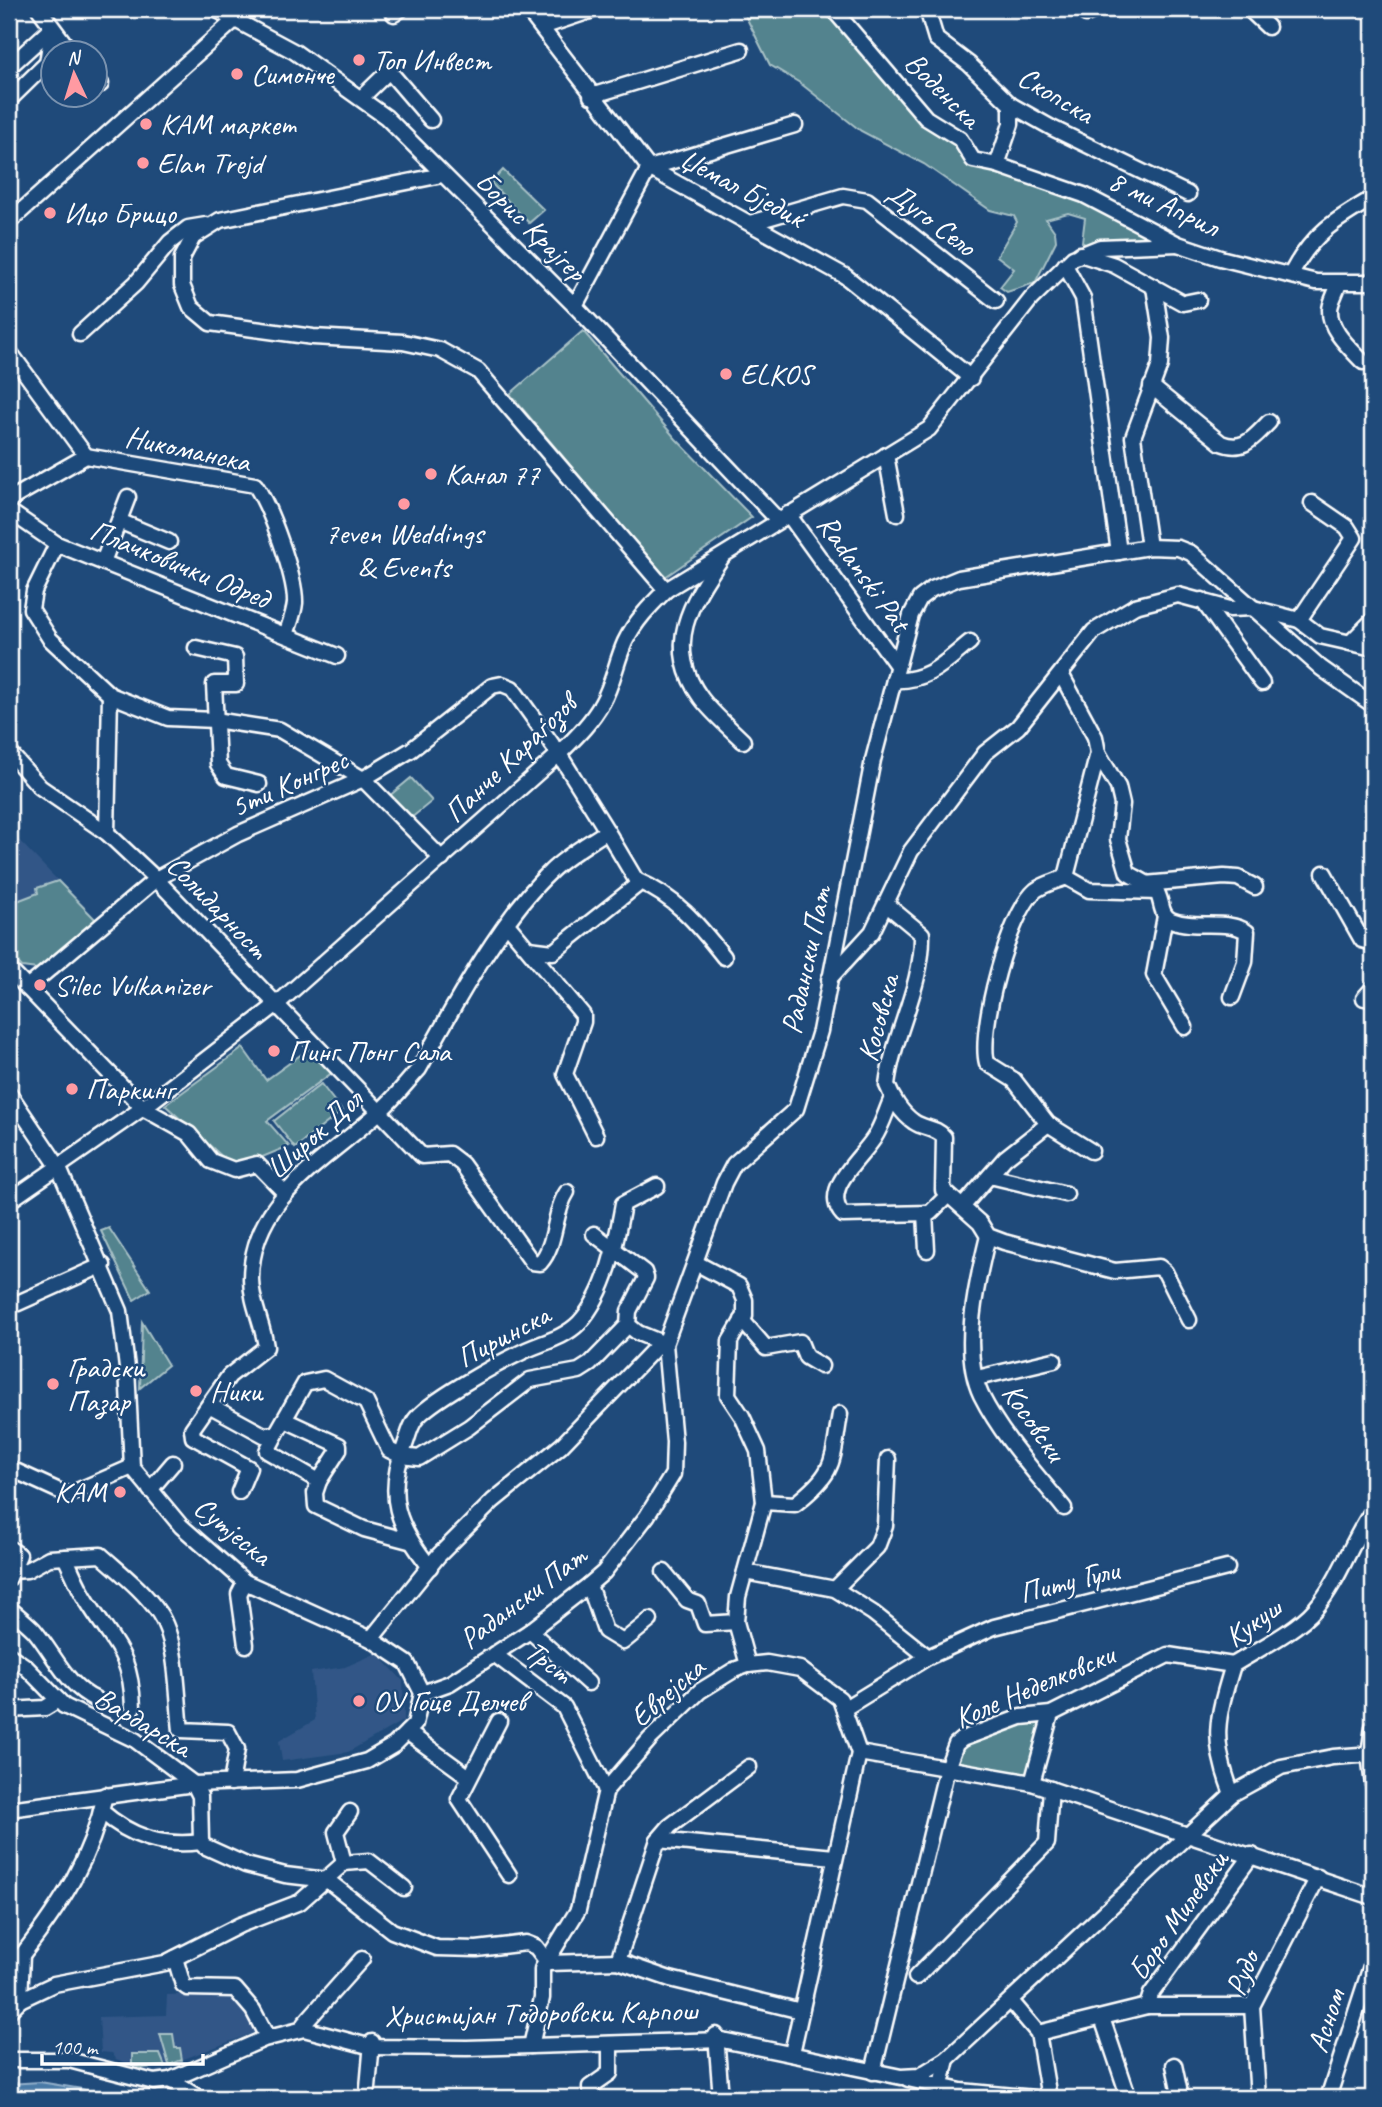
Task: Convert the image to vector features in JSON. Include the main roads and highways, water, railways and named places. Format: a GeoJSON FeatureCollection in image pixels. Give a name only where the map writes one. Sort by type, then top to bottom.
{"type":"FeatureCollection","features":[{"type":"Feature","properties":{"kind":"place","name":"Топ Инвест"},"geometry":{"type":"Point","coordinates":[359,60]}},
{"type":"Feature","properties":{"kind":"place","name":"Симонче"},"geometry":{"type":"Point","coordinates":[237,74]}},
{"type":"Feature","properties":{"kind":"place","name":"КАМ маркет"},"geometry":{"type":"Point","coordinates":[146,124]}},
{"type":"Feature","properties":{"kind":"place","name":"Elan Trejd"},"geometry":{"type":"Point","coordinates":[143,163]}},
{"type":"Feature","properties":{"kind":"place","name":"Ицо Брицо"},"geometry":{"type":"Point","coordinates":[50,213]}},
{"type":"Feature","properties":{"kind":"place","name":"ELKOS"},"geometry":{"type":"Point","coordinates":[726,374]}},
{"type":"Feature","properties":{"kind":"place","name":"Канал 77"},"geometry":{"type":"Point","coordinates":[431,474]}},
{"type":"Feature","properties":{"kind":"place","name":"7even Weddings & Events"},"geometry":{"type":"Point","coordinates":[404,504]}},
{"type":"Feature","properties":{"kind":"place","name":"Silec Vulkanizer"},"geometry":{"type":"Point","coordinates":[40,985]}},
{"type":"Feature","properties":{"kind":"place","name":"Пинг Понг Сала"},"geometry":{"type":"Point","coordinates":[274,1051]}},
{"type":"Feature","properties":{"kind":"place","name":"Паркинг"},"geometry":{"type":"Point","coordinates":[72,1089]}},
{"type":"Feature","properties":{"kind":"place","name":"Градски Пазар"},"geometry":{"type":"Point","coordinates":[53,1384]}},
{"type":"Feature","properties":{"kind":"place","name":"Ники"},"geometry":{"type":"Point","coordinates":[196,1391]}},
{"type":"Feature","properties":{"kind":"place","name":"КАМ"},"geometry":{"type":"Point","coordinates":[120,1492]}},
{"type":"Feature","properties":{"kind":"place","name":"ОУ Гоце Делчев"},"geometry":{"type":"Point","coordinates":[359,1701]}}]}
